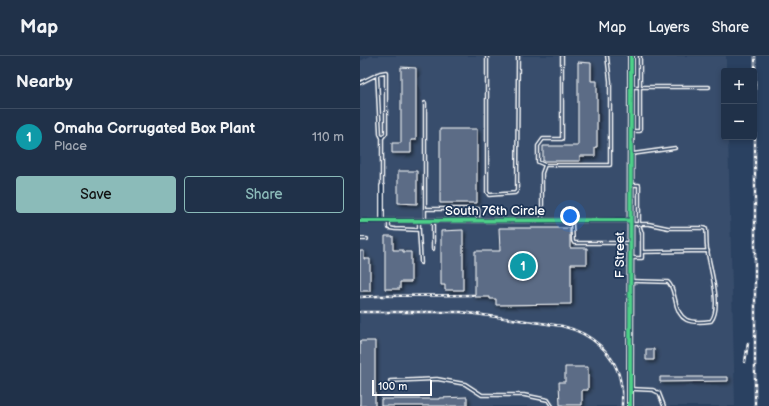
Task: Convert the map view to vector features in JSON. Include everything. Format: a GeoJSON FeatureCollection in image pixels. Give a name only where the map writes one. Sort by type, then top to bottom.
{"type":"FeatureCollection","features":[{"type":"Feature","properties":{"kind":"street","name":"F Street"},"geometry":{"type":"LineString","coordinates":[[630,56],[630,406]]}},
{"type":"Feature","properties":{"kind":"street"},"geometry":{"type":"LineString","coordinates":[[382,186],[382,221]]}},
{"type":"Feature","properties":{"kind":"street","name":"South 76th Circle"},"geometry":{"type":"LineString","coordinates":[[360,221],[624,220],[630,223]]}},
{"type":"Feature","properties":{"kind":"lane"},"geometry":{"type":"LineString","coordinates":[[487,56],[489,195],[515,193],[517,191],[518,56]]}},
{"type":"Feature","properties":{"kind":"lane"},"geometry":{"type":"LineString","coordinates":[[562,56],[562,138],[543,139],[538,146],[538,162],[545,165],[610,165],[610,81],[607,56]]}},
{"type":"Feature","properties":{"kind":"lane"},"geometry":{"type":"LineString","coordinates":[[630,131],[640,131],[640,56]]}},
{"type":"Feature","properties":{"kind":"lane"},"geometry":{"type":"LineString","coordinates":[[360,83],[377,74],[386,72],[386,134],[382,138]]}},
{"type":"Feature","properties":{"kind":"lane"},"geometry":{"type":"LineString","coordinates":[[377,74],[380,134],[382,138],[382,186]]}},
{"type":"Feature","properties":{"kind":"lane"},"geometry":{"type":"LineString","coordinates":[[630,87],[709,86]]}},
{"type":"Feature","properties":{"kind":"lane"},"geometry":{"type":"LineString","coordinates":[[425,221],[426,104]]}},
{"type":"Feature","properties":{"kind":"lane"},"geometry":{"type":"LineString","coordinates":[[630,154],[675,148]]}},
{"type":"Feature","properties":{"kind":"lane"},"geometry":{"type":"LineString","coordinates":[[542,220],[542,173],[545,165]]}},
{"type":"Feature","properties":{"kind":"lane"},"geometry":{"type":"LineString","coordinates":[[630,185],[639,185],[639,224],[642,233],[642,258],[630,258]]}},
{"type":"Feature","properties":{"kind":"lane"},"geometry":{"type":"LineString","coordinates":[[425,209],[478,208],[478,221]]}},
{"type":"Feature","properties":{"kind":"lane"},"geometry":{"type":"LineString","coordinates":[[572,220],[574,244],[630,243]]}},
{"type":"Feature","properties":{"kind":"lane"},"geometry":{"type":"LineString","coordinates":[[389,221],[389,228],[395,230],[419,230]]}},
{"type":"Feature","properties":{"kind":"lane"},"geometry":{"type":"LineString","coordinates":[[420,221],[419,230],[421,263]]}},
{"type":"Feature","properties":{"kind":"lane"},"geometry":{"type":"LineString","coordinates":[[433,221],[433,249]]}},
{"type":"Feature","properties":{"kind":"lane"},"geometry":{"type":"LineString","coordinates":[[630,223],[649,224],[668,228],[706,229],[708,251],[715,287],[715,317],[711,321],[700,322],[686,320],[679,314],[672,286],[668,282],[652,280],[630,281]]}},
{"type":"Feature","properties":{"kind":"lane"},"geometry":{"type":"LineString","coordinates":[[360,239],[367,239]]}},
{"type":"Feature","properties":{"kind":"lane"},"geometry":{"type":"LineString","coordinates":[[642,252],[708,251]]}},
{"type":"Feature","properties":{"kind":"lane"},"geometry":{"type":"LineString","coordinates":[[390,381],[437,379],[465,384],[482,395],[524,395],[548,400],[552,406]]}},
{"type":"Feature","properties":{"kind":"lane"},"geometry":{"type":"LineString","coordinates":[[630,389],[653,390],[659,393],[664,406]]}},
{"type":"Feature","properties":{"kind":"shaded area"},"geometry":{"type":"Polygon","coordinates":[[[371,56],[726,56],[726,68],[721,68],[721,140],[728,140],[735,406],[360,406],[360,61],[371,56]]]}},
{"type":"Feature","properties":{"kind":"building"},"geometry":{"type":"Polygon","coordinates":[[[578,62],[591,63],[591,81],[597,81],[597,147],[595,147],[595,156],[580,156],[580,161],[543,161],[543,146],[578,146],[578,62]]]}},
{"type":"Feature","properties":{"kind":"building"},"geometry":{"type":"Polygon","coordinates":[[[401,67],[416,68],[416,140],[411,140],[411,153],[392,153],[392,143],[401,143],[401,67]]]}},
{"type":"Feature","properties":{"kind":"building"},"geometry":{"type":"Polygon","coordinates":[[[440,129],[477,129],[477,203],[440,203],[440,129]]]}},
{"type":"Feature","properties":{"kind":"building"},"geometry":{"type":"Polygon","coordinates":[[[398,171],[417,171],[417,204],[398,203],[398,171]]]}},
{"type":"Feature","properties":{"kind":"building"},"geometry":{"type":"Polygon","coordinates":[[[499,228],[570,228],[570,248],[587,248],[587,264],[571,264],[571,304],[496,305],[496,299],[490,299],[490,297],[475,297],[475,251],[500,251],[499,228]]]}},
{"type":"Feature","properties":{"kind":"building"},"geometry":{"type":"Polygon","coordinates":[[[463,230],[463,290],[445,290],[445,285],[441,285],[441,231],[463,230]]]}},
{"type":"Feature","properties":{"kind":"building"},"geometry":{"type":"Polygon","coordinates":[[[385,236],[393,236],[393,250],[411,252],[411,282],[400,282],[400,289],[385,289],[385,236]]]}},
{"type":"Feature","properties":{"kind":"building"},"geometry":{"type":"Polygon","coordinates":[[[360,251],[364,251],[364,259],[370,259],[370,291],[360,291],[360,251]]]}},
{"type":"Feature","properties":{"kind":"building"},"geometry":{"type":"Polygon","coordinates":[[[360,341],[375,341],[375,406],[360,406],[360,341]]]}},
{"type":"Feature","properties":{"kind":"building"},"geometry":{"type":"Polygon","coordinates":[[[646,349],[654,349],[654,360],[646,360],[646,349]]]}},
{"type":"Feature","properties":{"kind":"building"},"geometry":{"type":"Polygon","coordinates":[[[565,367],[588,367],[588,390],[582,390],[582,405],[560,405],[559,382],[565,382],[565,367]]]}},
{"type":"Feature","properties":{"kind":"building"},"geometry":{"type":"Polygon","coordinates":[[[660,377],[728,377],[728,381],[660,382],[660,377]]]}},
{"type":"Feature","properties":{"kind":"building"},"geometry":{"type":"Polygon","coordinates":[[[467,397],[467,406],[381,406],[381,399],[439,399],[467,397]]]}},
{"type":"Feature","properties":{"kind":"railway"},"geometry":{"type":"LineString","coordinates":[[755,56],[755,406]]}},
{"type":"Feature","properties":{"kind":"railway"},"geometry":{"type":"LineString","coordinates":[[360,297],[474,295]]}},
{"type":"Feature","properties":{"kind":"railway"},"geometry":{"type":"LineString","coordinates":[[360,312],[461,312],[562,326],[573,329],[592,339],[608,354],[614,363],[622,387],[622,406]]}},
{"type":"Feature","properties":{"kind":"railway"},"geometry":{"type":"LineString","coordinates":[[745,362],[748,343]]}},
{"type":"Feature","properties":{"kind":"cycle path"},"geometry":{"type":"LineString","coordinates":[[630,406],[631,56]]}},
{"type":"Feature","properties":{"kind":"cycle path"},"geometry":{"type":"LineString","coordinates":[[360,221],[630,221]]}},
{"type":"Feature","properties":{"kind":"place","name":"Omaha Corrugated Box Plant"},"geometry":{"type":"Point","coordinates":[523,266]}}]}
